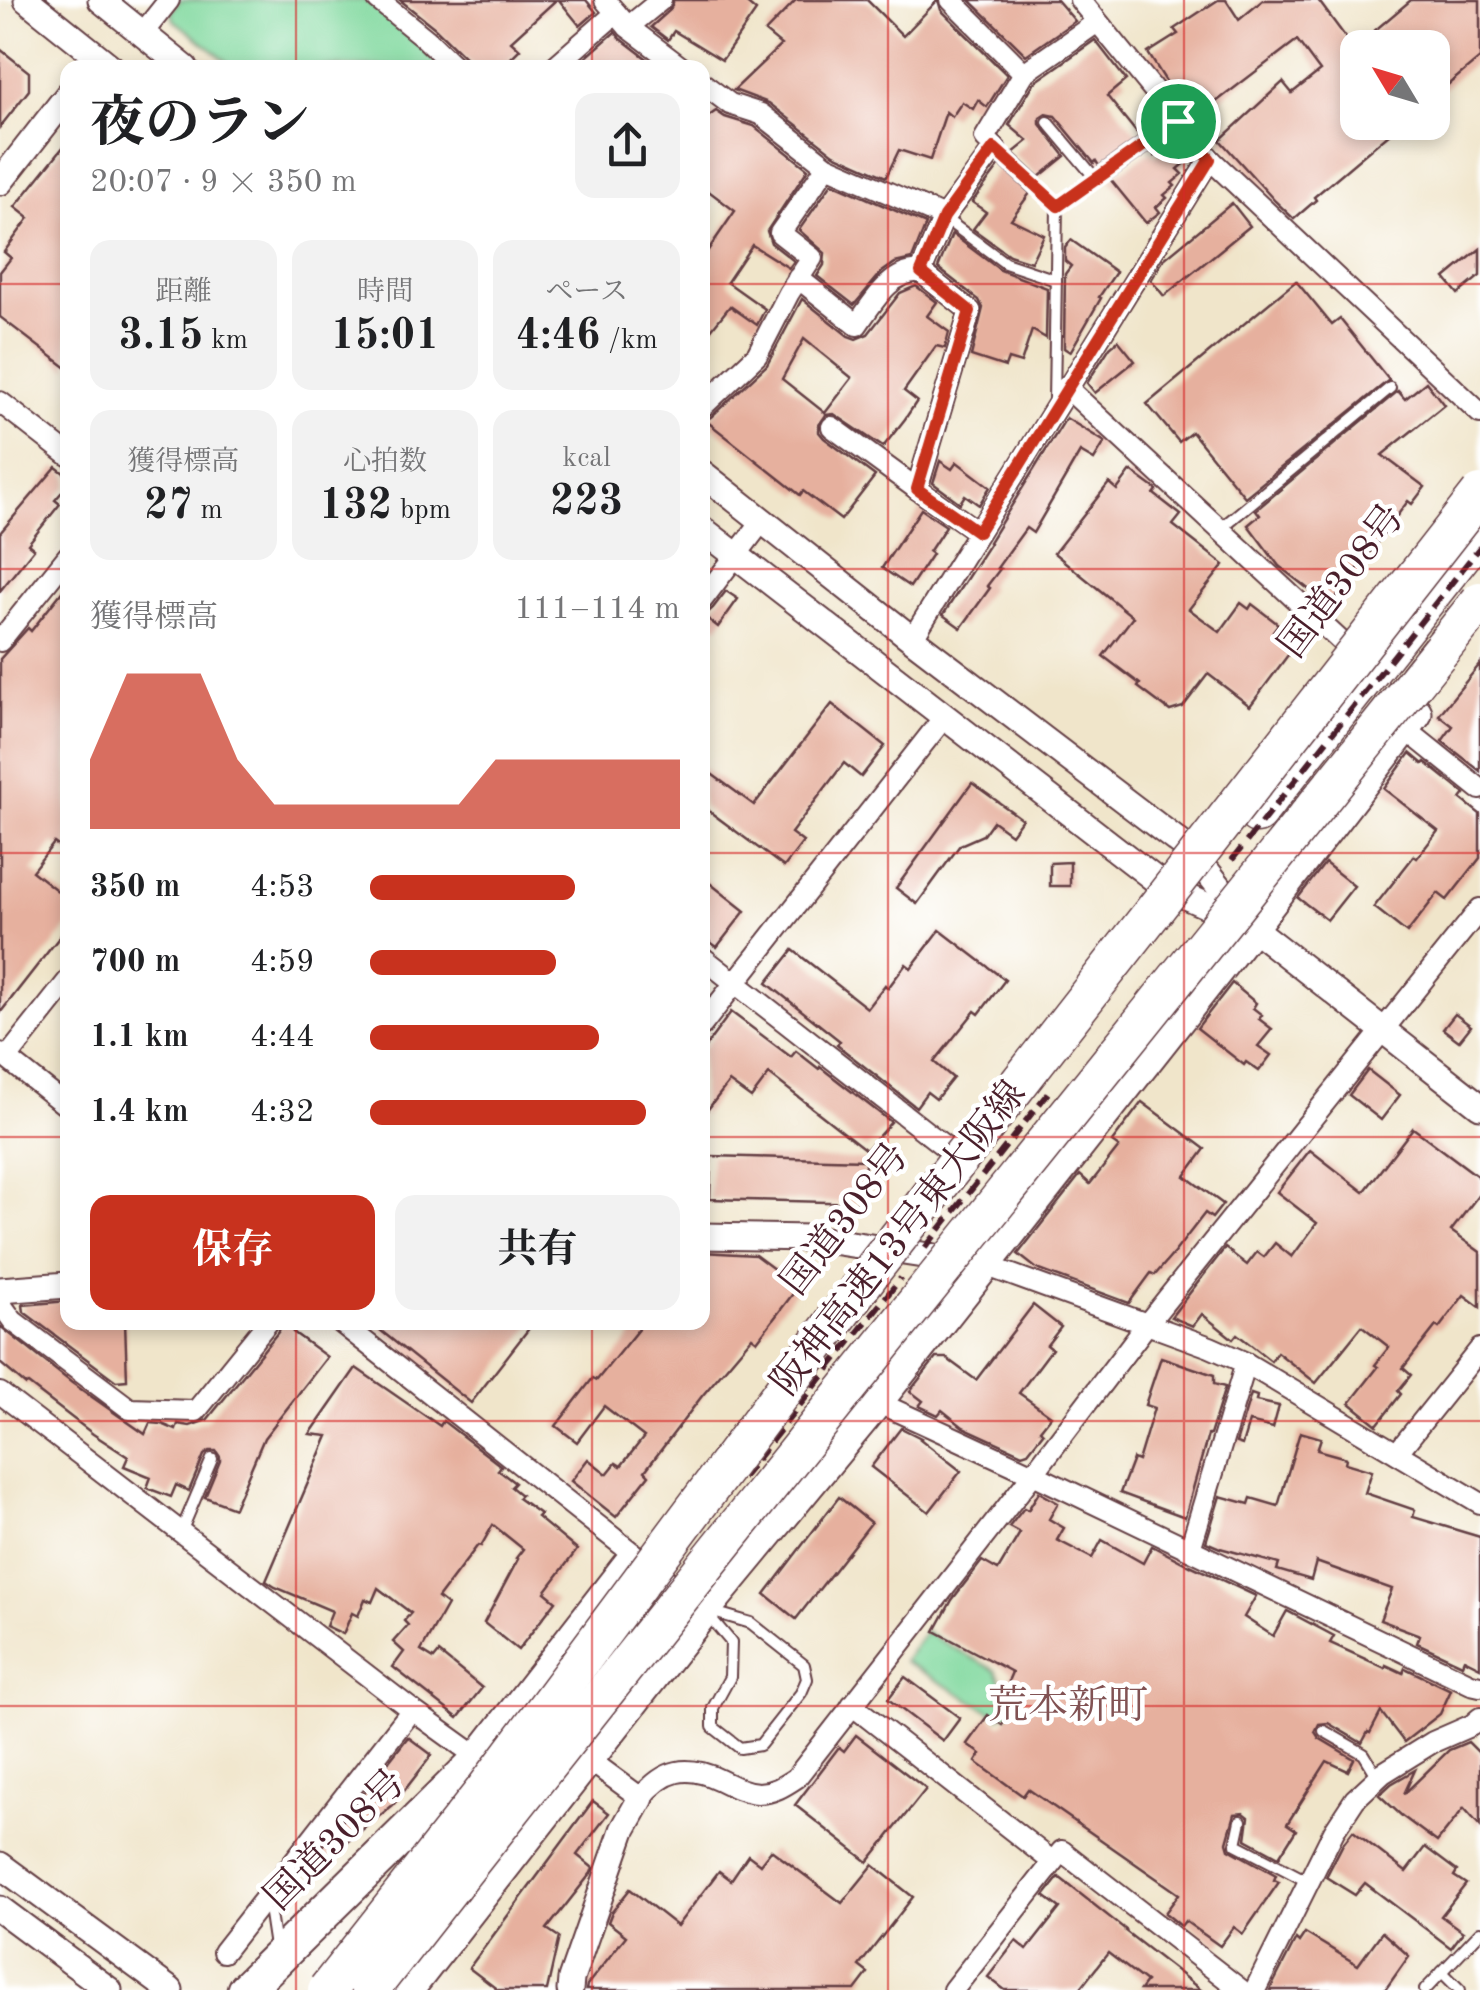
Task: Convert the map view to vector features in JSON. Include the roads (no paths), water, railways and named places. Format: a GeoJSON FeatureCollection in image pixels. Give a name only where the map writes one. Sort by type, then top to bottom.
{"type":"FeatureCollection","features":[{"type":"Feature","properties":{"kind":"highway","name":"国道308号"},"geometry":{"type":"LineString","coordinates":[[244,1990],[482,1774],[636,1558],[1165,887],[1480,472]]}},
{"type":"Feature","properties":{"kind":"highway","name":"阪神高速13号東大阪線"},"geometry":{"type":"LineString","coordinates":[[327,1990],[482,1774],[1480,494]]}},
{"type":"Feature","properties":{"kind":"highway"},"geometry":{"type":"LineString","coordinates":[[996,1114],[1154,940],[1480,532]]}},
{"type":"Feature","properties":{"kind":"highway"},"geometry":{"type":"LineString","coordinates":[[919,1302],[1012,1168],[1273,824],[1480,562]]}},
{"type":"Feature","properties":{"kind":"highway","name":"阪神高速13号東大阪線"},"geometry":{"type":"LineString","coordinates":[[370,1990],[617,1674],[1480,601]]}},
{"type":"Feature","properties":{"kind":"highway"},"geometry":{"type":"LineString","coordinates":[[405,1990],[704,1609],[875,1401],[1480,630]]}},
{"type":"Feature","properties":{"kind":"highway"},"geometry":{"type":"LineString","coordinates":[[310,1990],[434,1842],[482,1774]]}},
{"type":"Feature","properties":{"kind":"street"},"geometry":{"type":"LineString","coordinates":[[26,0],[94,60]]}},
{"type":"Feature","properties":{"kind":"street"},"geometry":{"type":"LineString","coordinates":[[101,0],[175,60]]}},
{"type":"Feature","properties":{"kind":"street"},"geometry":{"type":"LineString","coordinates":[[103,60],[134,27],[169,0]]}},
{"type":"Feature","properties":{"kind":"street"},"geometry":{"type":"LineString","coordinates":[[378,0],[448,60]]}},
{"type":"Feature","properties":{"kind":"street"},"geometry":{"type":"LineString","coordinates":[[563,60],[616,13],[661,0]]}},
{"type":"Feature","properties":{"kind":"street"},"geometry":{"type":"LineString","coordinates":[[952,0],[1024,73]]}},
{"type":"Feature","properties":{"kind":"street"},"geometry":{"type":"LineString","coordinates":[[1080,0],[1210,159],[1480,412]]}},
{"type":"Feature","properties":{"kind":"street"},"geometry":{"type":"LineString","coordinates":[[616,13],[672,60]]}},
{"type":"Feature","properties":{"kind":"street"},"geometry":{"type":"LineString","coordinates":[[921,272],[944,217],[994,148],[985,138],[1024,73],[1096,23]]}},
{"type":"Feature","properties":{"kind":"street"},"geometry":{"type":"LineString","coordinates":[[710,89],[730,104],[761,114],[827,166],[944,217]]}},
{"type":"Feature","properties":{"kind":"street"},"geometry":{"type":"LineString","coordinates":[[0,182],[60,105]]}},
{"type":"Feature","properties":{"kind":"street"},"geometry":{"type":"LineString","coordinates":[[912,638],[1210,159]]}},
{"type":"Feature","properties":{"kind":"street"},"geometry":{"type":"LineString","coordinates":[[710,399],[758,355],[812,258],[780,233],[827,166]]}},
{"type":"Feature","properties":{"kind":"street"},"geometry":{"type":"LineString","coordinates":[[798,278],[857,325],[886,286],[910,271],[921,272],[970,311],[917,489]]}},
{"type":"Feature","properties":{"kind":"street"},"geometry":{"type":"LineString","coordinates":[[1066,387],[1347,648]]}},
{"type":"Feature","properties":{"kind":"street"},"geometry":{"type":"LineString","coordinates":[[0,402],[60,449]]}},
{"type":"Feature","properties":{"kind":"street"},"geometry":{"type":"LineString","coordinates":[[832,427],[978,532]]}},
{"type":"Feature","properties":{"kind":"street"},"geometry":{"type":"LineString","coordinates":[[710,479],[1192,852],[1250,926]]}},
{"type":"Feature","properties":{"kind":"street"},"geometry":{"type":"LineString","coordinates":[[710,590],[762,520]]}},
{"type":"Feature","properties":{"kind":"street"},"geometry":{"type":"LineString","coordinates":[[710,535],[1165,887],[1250,926],[1480,1106]]}},
{"type":"Feature","properties":{"kind":"street"},"geometry":{"type":"LineString","coordinates":[[0,640],[60,566]]}},
{"type":"Feature","properties":{"kind":"street"},"geometry":{"type":"LineString","coordinates":[[710,1015],[945,716]]}},
{"type":"Feature","properties":{"kind":"street"},"geometry":{"type":"LineString","coordinates":[[1403,726],[1480,789]]}},
{"type":"Feature","properties":{"kind":"street"},"geometry":{"type":"LineString","coordinates":[[570,1990],[624,1830],[654,1782],[672,1772],[692,1770],[738,1789],[760,1793],[779,1789],[796,1778],[1146,1324],[1480,909]]}},
{"type":"Feature","properties":{"kind":"street"},"geometry":{"type":"LineString","coordinates":[[710,963],[952,1153]]}},
{"type":"Feature","properties":{"kind":"street"},"geometry":{"type":"LineString","coordinates":[[60,990],[3,1056],[60,1100]]}},
{"type":"Feature","properties":{"kind":"street"},"geometry":{"type":"LineString","coordinates":[[710,1236],[812,1238],[982,1264],[1246,1363],[1480,1503]]}},
{"type":"Feature","properties":{"kind":"street"},"geometry":{"type":"LineString","coordinates":[[0,1290],[60,1286]]}},
{"type":"Feature","properties":{"kind":"street"},"geometry":{"type":"LineString","coordinates":[[0,1303],[13,1321],[130,1409],[196,1411],[262,1330]]}},
{"type":"Feature","properties":{"kind":"street"},"geometry":{"type":"LineString","coordinates":[[350,1330],[704,1609]]}},
{"type":"Feature","properties":{"kind":"street"},"geometry":{"type":"LineString","coordinates":[[1397,1453],[1480,1349]]}},
{"type":"Feature","properties":{"kind":"street"},"geometry":{"type":"LineString","coordinates":[[1190,1550],[1246,1363]]}},
{"type":"Feature","properties":{"kind":"street"},"geometry":{"type":"LineString","coordinates":[[0,1393],[412,1710],[482,1774]]}},
{"type":"Feature","properties":{"kind":"street"},"geometry":{"type":"LineString","coordinates":[[875,1401],[1480,1686]]}},
{"type":"Feature","properties":{"kind":"street"},"geometry":{"type":"LineString","coordinates":[[852,1705],[1054,1862]]}},
{"type":"Feature","properties":{"kind":"street"},"geometry":{"type":"LineString","coordinates":[[223,1952],[412,1710]]}},
{"type":"Feature","properties":{"kind":"street"},"geometry":{"type":"LineString","coordinates":[[1254,1990],[1355,1799],[1378,1777],[1432,1742],[1480,1718]]}},
{"type":"Feature","properties":{"kind":"street"},"geometry":{"type":"LineString","coordinates":[[588,1758],[642,1798]]}},
{"type":"Feature","properties":{"kind":"street"},"geometry":{"type":"LineString","coordinates":[[954,1990],[1062,1851],[1240,1990]]}},
{"type":"Feature","properties":{"kind":"street"},"geometry":{"type":"LineString","coordinates":[[0,1865],[170,1990]]}},
{"type":"Feature","properties":{"kind":"street"},"geometry":{"type":"LineString","coordinates":[[0,1909],[109,1990]]}},
{"type":"Feature","properties":{"kind":"lane"},"geometry":{"type":"LineString","coordinates":[[1058,206],[1178,121]]}},
{"type":"Feature","properties":{"kind":"lane"},"geometry":{"type":"LineString","coordinates":[[1048,122],[1096,179]]}},
{"type":"Feature","properties":{"kind":"lane"},"geometry":{"type":"LineString","coordinates":[[994,148],[1058,206],[1054,408]]}},
{"type":"Feature","properties":{"kind":"lane"},"geometry":{"type":"LineString","coordinates":[[944,217],[1005,263],[1056,280]]}},
{"type":"Feature","properties":{"kind":"lane"},"geometry":{"type":"LineString","coordinates":[[1219,529],[1390,388]]}},
{"type":"Feature","properties":{"kind":"lane"},"geometry":{"type":"LineString","coordinates":[[181,1532],[212,1459]]}},
{"type":"Feature","properties":{"kind":"lane"},"geometry":{"type":"LineString","coordinates":[[704,1609],[751,1623],[804,1665],[807,1680],[801,1693],[760,1745],[740,1748],[714,1727],[713,1708],[730,1677],[731,1642],[704,1609]]}},
{"type":"Feature","properties":{"kind":"lane"},"geometry":{"type":"LineString","coordinates":[[1324,1731],[1364,1754],[1378,1777]]}},
{"type":"Feature","properties":{"kind":"lane"},"geometry":{"type":"LineString","coordinates":[[1241,1820],[1236,1844],[1308,1882]]}},
{"type":"Feature","properties":{"kind":"lane"},"geometry":{"type":"LineString","coordinates":[[270,1914],[277,1958]]}},
{"type":"Feature","properties":{"kind":"lane"},"geometry":{"type":"LineString","coordinates":[[1425,1990],[1480,1932]]}},
{"type":"Feature","properties":{"kind":"lane"},"geometry":{"type":"LineString","coordinates":[[1442,1972],[1460,1990]]}},
{"type":"Feature","properties":{"kind":"railway"},"geometry":{"type":"LineString","coordinates":[[1232,860],[1480,547]]}},
{"type":"Feature","properties":{"kind":"railway"},"geometry":{"type":"LineString","coordinates":[[1246,868],[1434,630]]}},
{"type":"Feature","properties":{"kind":"railway"},"geometry":{"type":"LineString","coordinates":[[925,1248],[1048,1093]]}},
{"type":"Feature","properties":{"kind":"railway"},"geometry":{"type":"LineString","coordinates":[[945,1249],[1062,1100]]}},
{"type":"Feature","properties":{"kind":"railway"},"geometry":{"type":"LineString","coordinates":[[742,1478],[901,1278]]}},
{"type":"Feature","properties":{"kind":"railway"},"geometry":{"type":"LineString","coordinates":[[754,1489],[917,1284]]}},
{"type":"Feature","properties":{"kind":"district","name":"荒本新町"},"geometry":{"type":"Point","coordinates":[1068,1708]}}]}
